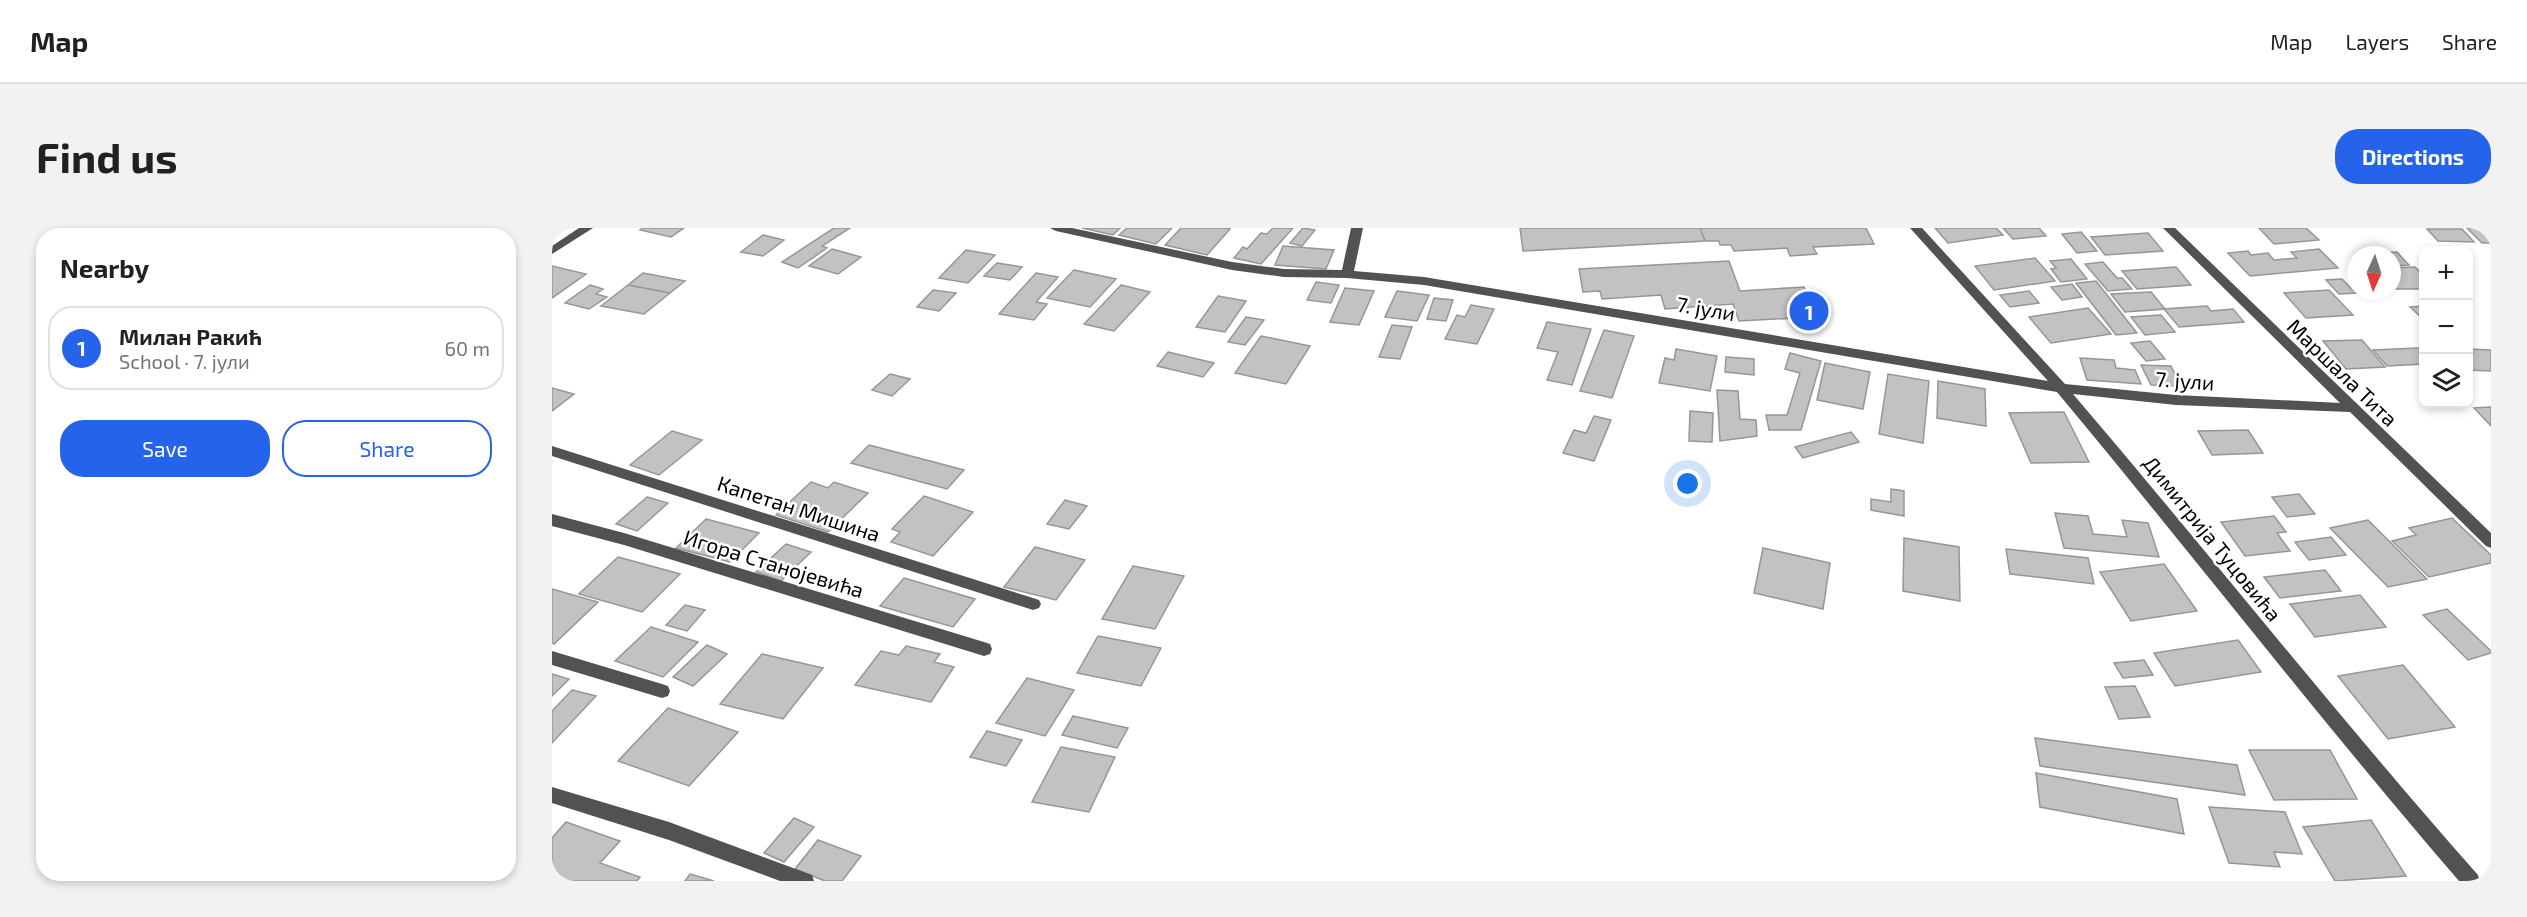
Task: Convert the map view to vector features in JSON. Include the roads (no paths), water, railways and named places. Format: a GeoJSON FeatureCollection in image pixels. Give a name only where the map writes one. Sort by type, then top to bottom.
{"type":"FeatureCollection","features":[{"type":"Feature","properties":{"kind":"street"},"geometry":{"type":"LineString","coordinates":[[552,251],[587,228]]}},
{"type":"Feature","properties":{"kind":"street","name":"7. јули"},"geometry":{"type":"LineString","coordinates":[[1056,228],[1232,266],[1284,273],[1347,274],[1424,281],[2061,388],[2176,400],[2353,408]]}},
{"type":"Feature","properties":{"kind":"street"},"geometry":{"type":"LineString","coordinates":[[1347,274],[1357,228]]}},
{"type":"Feature","properties":{"kind":"street","name":"Димитрија Туцовића"},"geometry":{"type":"LineString","coordinates":[[1916,228],[2061,388],[2148,491],[2379,776],[2471,881]]}},
{"type":"Feature","properties":{"kind":"street","name":"Маршала Тита"},"geometry":{"type":"LineString","coordinates":[[2169,228],[2491,542]]}},
{"type":"Feature","properties":{"kind":"street","name":"Капетан Мишина"},"geometry":{"type":"LineString","coordinates":[[552,451],[1033,604]]}},
{"type":"Feature","properties":{"kind":"street","name":"Игора Станојевића"},"geometry":{"type":"LineString","coordinates":[[552,520],[624,539],[984,649]]}},
{"type":"Feature","properties":{"kind":"street"},"geometry":{"type":"LineString","coordinates":[[552,658],[662,691]]}},
{"type":"Feature","properties":{"kind":"street"},"geometry":{"type":"LineString","coordinates":[[552,795],[669,831],[806,881]]}},
{"type":"Feature","properties":{"kind":"place","name":"Милан Ракић"},"geometry":{"type":"Point","coordinates":[1809,311]}}]}
